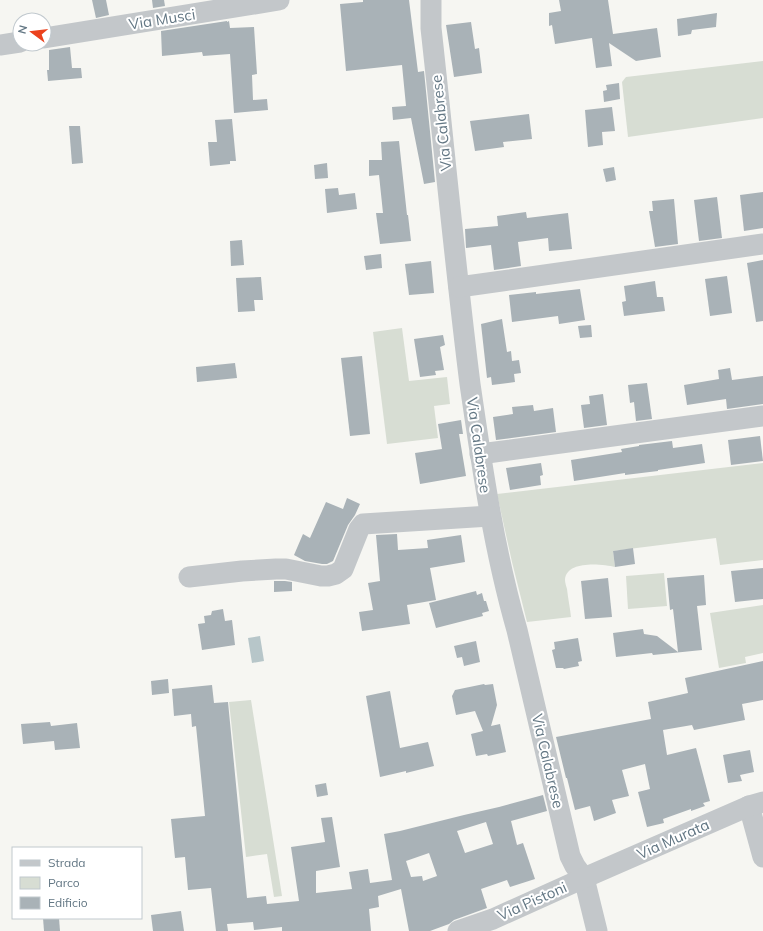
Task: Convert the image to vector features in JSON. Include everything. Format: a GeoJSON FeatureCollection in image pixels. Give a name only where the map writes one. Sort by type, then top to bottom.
{"type":"FeatureCollection","features":[{"type":"Feature","properties":{"kind":"street","name":"Via Musci"},"geometry":{"type":"LineString","coordinates":[[52,37],[279,0]]}},
{"type":"Feature","properties":{"kind":"street","name":"Via Calabrese"},"geometry":{"type":"LineString","coordinates":[[431,0],[431,28],[464,338],[490,516],[570,856],[584,878]]}},
{"type":"Feature","properties":{"kind":"street"},"geometry":{"type":"LineString","coordinates":[[0,45],[12,43]]}},
{"type":"Feature","properties":{"kind":"street"},"geometry":{"type":"LineString","coordinates":[[459,287],[763,244]]}},
{"type":"Feature","properties":{"kind":"street"},"geometry":{"type":"LineString","coordinates":[[480,454],[763,416]]}},
{"type":"Feature","properties":{"kind":"street"},"geometry":{"type":"LineString","coordinates":[[189,577],[276,569],[286,569],[320,576],[328,576],[336,574],[343,569],[359,529],[363,524],[490,516]]}},
{"type":"Feature","properties":{"kind":"street"},"geometry":{"type":"LineString","coordinates":[[756,804],[763,857]]}},
{"type":"Feature","properties":{"kind":"street","name":"Via Murata"},"geometry":{"type":"LineString","coordinates":[[584,878],[756,804]]}},
{"type":"Feature","properties":{"kind":"street"},"geometry":{"type":"LineString","coordinates":[[584,878],[597,931]]}},
{"type":"Feature","properties":{"kind":"street","name":"Via Pistoni"},"geometry":{"type":"LineString","coordinates":[[458,931],[493,919],[584,878]]}},
{"type":"Feature","properties":{"kind":"green space"},"geometry":{"type":"Polygon","coordinates":[[[763,61],[763,118],[628,137],[622,82],[626,77],[763,61]]]}},
{"type":"Feature","properties":{"kind":"green space"},"geometry":{"type":"Polygon","coordinates":[[[402,328],[409,381],[447,377],[450,404],[434,406],[438,438],[387,444],[373,332],[402,328]]]}},
{"type":"Feature","properties":{"kind":"green space"},"geometry":{"type":"Polygon","coordinates":[[[763,463],[763,560],[720,565],[716,538],[613,551],[615,567],[602,565],[578,566],[571,569],[567,574],[565,581],[571,617],[527,622],[497,494],[763,463]]]}},
{"type":"Feature","properties":{"kind":"green space"},"geometry":{"type":"Polygon","coordinates":[[[664,573],[667,606],[628,609],[626,576],[664,573]]]}},
{"type":"Feature","properties":{"kind":"green space"},"geometry":{"type":"Polygon","coordinates":[[[763,605],[763,653],[745,657],[746,663],[719,668],[710,613],[763,605]]]}},
{"type":"Feature","properties":{"kind":"green space"},"geometry":{"type":"Polygon","coordinates":[[[251,700],[282,896],[274,897],[267,854],[246,857],[229,702],[251,700]]]}},
{"type":"Feature","properties":{"kind":"shaded area"},"geometry":{"type":"Polygon","coordinates":[[[260,636],[264,661],[252,663],[248,638],[260,636]]]}},
{"type":"Feature","properties":{"kind":"building"},"geometry":{"type":"Polygon","coordinates":[[[92,0],[106,0],[109,15],[96,18],[92,0]]]}},
{"type":"Feature","properties":{"kind":"building"},"geometry":{"type":"Polygon","coordinates":[[[152,0],[164,0],[165,6],[153,8],[152,0]]]}},
{"type":"Feature","properties":{"kind":"building"},"geometry":{"type":"Polygon","coordinates":[[[363,0],[409,0],[418,72],[424,71],[435,182],[424,184],[411,118],[393,120],[392,107],[406,106],[402,65],[346,71],[340,4],[363,2],[363,0]]]}},
{"type":"Feature","properties":{"kind":"building"},"geometry":{"type":"Polygon","coordinates":[[[559,0],[608,0],[613,34],[657,28],[661,57],[636,61],[609,43],[612,66],[596,68],[592,38],[555,44],[552,25],[549,26],[549,13],[561,11],[559,0]]]}},
{"type":"Feature","properties":{"kind":"building"},"geometry":{"type":"Polygon","coordinates":[[[717,13],[716,27],[692,30],[691,34],[678,36],[677,19],[717,13]]]}},
{"type":"Feature","properties":{"kind":"building"},"geometry":{"type":"Polygon","coordinates":[[[229,21],[230,28],[254,27],[257,74],[252,75],[253,100],[267,99],[268,110],[234,113],[230,54],[203,56],[202,52],[162,56],[161,31],[229,21]]]}},
{"type":"Feature","properties":{"kind":"building"},"geometry":{"type":"Polygon","coordinates":[[[471,22],[475,49],[479,48],[482,73],[454,77],[446,25],[471,22]]]}},
{"type":"Feature","properties":{"kind":"building"},"geometry":{"type":"Polygon","coordinates":[[[70,47],[72,68],[81,68],[82,78],[48,81],[47,70],[49,70],[49,52],[52,52],[52,50],[70,47]]]}},
{"type":"Feature","properties":{"kind":"building"},"geometry":{"type":"Polygon","coordinates":[[[619,83],[620,99],[604,102],[603,91],[607,90],[606,85],[619,83]]]}},
{"type":"Feature","properties":{"kind":"building"},"geometry":{"type":"Polygon","coordinates":[[[612,107],[615,131],[602,132],[603,145],[588,147],[585,110],[612,107]]]}},
{"type":"Feature","properties":{"kind":"building"},"geometry":{"type":"Polygon","coordinates":[[[529,114],[532,139],[503,142],[504,147],[475,151],[470,121],[529,114]]]}},
{"type":"Feature","properties":{"kind":"building"},"geometry":{"type":"Polygon","coordinates":[[[232,119],[236,161],[230,161],[230,164],[210,166],[208,142],[217,142],[215,120],[232,119]]]}},
{"type":"Feature","properties":{"kind":"building"},"geometry":{"type":"Polygon","coordinates":[[[69,126],[80,126],[83,163],[72,164],[69,126]]]}},
{"type":"Feature","properties":{"kind":"building"},"geometry":{"type":"Polygon","coordinates":[[[399,141],[411,241],[380,244],[376,213],[383,213],[379,175],[369,176],[369,160],[382,160],[381,142],[399,141]]]}},
{"type":"Feature","properties":{"kind":"building"},"geometry":{"type":"Polygon","coordinates":[[[327,163],[328,178],[315,179],[314,165],[327,163]]]}},
{"type":"Feature","properties":{"kind":"building"},"geometry":{"type":"Polygon","coordinates":[[[614,167],[616,180],[606,182],[603,169],[614,167]]]}},
{"type":"Feature","properties":{"kind":"building"},"geometry":{"type":"Polygon","coordinates":[[[338,188],[339,195],[355,193],[357,209],[327,213],[325,189],[338,188]]]}},
{"type":"Feature","properties":{"kind":"building"},"geometry":{"type":"Polygon","coordinates":[[[763,192],[763,228],[744,231],[740,195],[763,192]]]}},
{"type":"Feature","properties":{"kind":"building"},"geometry":{"type":"Polygon","coordinates":[[[717,197],[722,238],[699,241],[694,200],[717,197]]]}},
{"type":"Feature","properties":{"kind":"building"},"geometry":{"type":"Polygon","coordinates":[[[674,199],[678,244],[655,247],[649,211],[653,211],[652,201],[674,199]]]}},
{"type":"Feature","properties":{"kind":"building"},"geometry":{"type":"Polygon","coordinates":[[[526,212],[527,218],[568,213],[572,249],[549,251],[548,238],[518,242],[521,266],[494,270],[491,245],[466,248],[465,229],[498,226],[497,216],[526,212]]]}},
{"type":"Feature","properties":{"kind":"building"},"geometry":{"type":"Polygon","coordinates":[[[242,240],[244,265],[231,266],[230,241],[242,240]]]}},
{"type":"Feature","properties":{"kind":"building"},"geometry":{"type":"Polygon","coordinates":[[[381,254],[382,268],[366,270],[364,256],[381,254]]]}},
{"type":"Feature","properties":{"kind":"building"},"geometry":{"type":"Polygon","coordinates":[[[763,260],[763,321],[756,322],[747,263],[763,260]]]}},
{"type":"Feature","properties":{"kind":"building"},"geometry":{"type":"Polygon","coordinates":[[[431,261],[434,293],[409,295],[405,264],[431,261]]]}},
{"type":"Feature","properties":{"kind":"building"},"geometry":{"type":"Polygon","coordinates":[[[727,276],[732,313],[710,316],[705,279],[727,276]]]}},
{"type":"Feature","properties":{"kind":"building"},"geometry":{"type":"Polygon","coordinates":[[[261,277],[263,300],[254,300],[255,311],[238,312],[236,278],[261,277]]]}},
{"type":"Feature","properties":{"kind":"building"},"geometry":{"type":"Polygon","coordinates":[[[655,281],[657,297],[663,297],[665,311],[624,316],[622,302],[626,301],[624,286],[655,281]]]}},
{"type":"Feature","properties":{"kind":"building"},"geometry":{"type":"Polygon","coordinates":[[[580,289],[585,320],[559,324],[558,316],[512,322],[509,295],[536,292],[536,294],[580,289]]]}},
{"type":"Feature","properties":{"kind":"building"},"geometry":{"type":"Polygon","coordinates":[[[502,319],[507,352],[511,351],[512,361],[519,360],[521,373],[514,374],[515,382],[492,385],[491,377],[487,378],[481,324],[502,319]]]}},
{"type":"Feature","properties":{"kind":"building"},"geometry":{"type":"Polygon","coordinates":[[[591,325],[592,337],[580,338],[578,326],[591,325]]]}},
{"type":"Feature","properties":{"kind":"building"},"geometry":{"type":"Polygon","coordinates":[[[443,335],[445,345],[440,347],[444,370],[435,371],[436,375],[420,377],[414,339],[443,335]]]}},
{"type":"Feature","properties":{"kind":"building"},"geometry":{"type":"Polygon","coordinates":[[[362,356],[370,434],[350,436],[341,358],[362,356]]]}},
{"type":"Feature","properties":{"kind":"building"},"geometry":{"type":"Polygon","coordinates":[[[235,363],[237,378],[197,382],[196,367],[235,363]]]}},
{"type":"Feature","properties":{"kind":"building"},"geometry":{"type":"Polygon","coordinates":[[[730,368],[732,380],[763,376],[763,404],[727,409],[726,399],[687,405],[684,385],[719,379],[718,370],[730,368]]]}},
{"type":"Feature","properties":{"kind":"building"},"geometry":{"type":"Polygon","coordinates":[[[647,383],[652,419],[636,421],[634,402],[630,403],[628,385],[647,383]]]}},
{"type":"Feature","properties":{"kind":"building"},"geometry":{"type":"Polygon","coordinates":[[[603,394],[607,425],[584,428],[581,405],[590,404],[589,396],[603,394]]]}},
{"type":"Feature","properties":{"kind":"building"},"geometry":{"type":"Polygon","coordinates":[[[533,405],[534,411],[553,408],[556,432],[496,440],[493,417],[513,414],[512,407],[533,405]]]}},
{"type":"Feature","properties":{"kind":"building"},"geometry":{"type":"Polygon","coordinates":[[[461,420],[463,434],[459,434],[466,476],[420,484],[415,453],[442,449],[438,424],[461,420]]]}},
{"type":"Feature","properties":{"kind":"building"},"geometry":{"type":"Polygon","coordinates":[[[760,436],[763,461],[731,465],[728,440],[760,436]]]}},
{"type":"Feature","properties":{"kind":"building"},"geometry":{"type":"Polygon","coordinates":[[[672,441],[673,448],[702,444],[705,463],[658,471],[625,475],[625,473],[574,481],[571,460],[622,452],[621,449],[639,445],[672,441]]]}},
{"type":"Feature","properties":{"kind":"building"},"geometry":{"type":"Polygon","coordinates":[[[541,463],[543,475],[540,476],[541,485],[510,490],[506,468],[541,463]]]}},
{"type":"Feature","properties":{"kind":"building"},"geometry":{"type":"Polygon","coordinates":[[[347,498],[360,504],[348,525],[333,561],[327,564],[322,564],[305,561],[294,555],[303,534],[310,538],[326,502],[343,509],[347,498]]]}},
{"type":"Feature","properties":{"kind":"building"},"geometry":{"type":"Polygon","coordinates":[[[397,534],[398,550],[428,548],[427,540],[461,535],[465,562],[430,568],[436,600],[407,605],[410,624],[362,631],[359,612],[373,610],[368,583],[380,581],[376,535],[397,534]]]}},
{"type":"Feature","properties":{"kind":"building"},"geometry":{"type":"Polygon","coordinates":[[[633,548],[635,564],[615,567],[613,551],[633,548]]]}},
{"type":"Feature","properties":{"kind":"building"},"geometry":{"type":"Polygon","coordinates":[[[763,568],[763,599],[735,602],[731,571],[763,568]]]}},
{"type":"Feature","properties":{"kind":"building"},"geometry":{"type":"Polygon","coordinates":[[[704,575],[706,605],[697,606],[702,650],[653,655],[652,653],[616,657],[613,633],[643,629],[644,634],[657,636],[678,652],[673,609],[670,610],[667,578],[704,575]]]}},
{"type":"Feature","properties":{"kind":"building"},"geometry":{"type":"Polygon","coordinates":[[[608,578],[612,617],[585,619],[581,581],[608,578]]]}},
{"type":"Feature","properties":{"kind":"building"},"geometry":{"type":"Polygon","coordinates":[[[274,581],[292,582],[292,591],[274,592],[274,581]]]}},
{"type":"Feature","properties":{"kind":"building"},"geometry":{"type":"Polygon","coordinates":[[[476,591],[477,595],[482,593],[489,611],[482,613],[483,616],[436,628],[429,603],[476,591]]]}},
{"type":"Feature","properties":{"kind":"building"},"geometry":{"type":"Polygon","coordinates":[[[223,609],[225,621],[232,620],[235,645],[202,650],[198,624],[205,623],[204,616],[211,615],[212,611],[223,609]]]}},
{"type":"Feature","properties":{"kind":"building"},"geometry":{"type":"Polygon","coordinates":[[[578,638],[582,661],[578,662],[579,666],[564,669],[556,668],[552,650],[555,649],[554,642],[578,638]]]}},
{"type":"Feature","properties":{"kind":"building"},"geometry":{"type":"Polygon","coordinates":[[[476,641],[480,662],[464,666],[462,657],[457,658],[454,646],[476,641]]]}},
{"type":"Feature","properties":{"kind":"building"},"geometry":{"type":"Polygon","coordinates":[[[763,661],[763,700],[742,704],[745,720],[694,730],[692,725],[663,730],[667,755],[696,748],[710,801],[703,803],[705,806],[691,811],[691,809],[663,819],[664,823],[647,827],[638,792],[650,789],[645,764],[622,770],[629,796],[612,800],[616,813],[594,821],[590,806],[575,810],[556,737],[651,719],[648,702],[688,693],[685,678],[763,661]]]}},
{"type":"Feature","properties":{"kind":"building"},"geometry":{"type":"Polygon","coordinates":[[[168,679],[169,693],[152,695],[151,681],[168,679]]]}},
{"type":"Feature","properties":{"kind":"building"},"geometry":{"type":"Polygon","coordinates":[[[484,684],[493,684],[497,705],[491,726],[500,724],[506,752],[488,756],[487,754],[476,756],[471,734],[483,731],[475,711],[456,715],[452,696],[455,690],[484,684]]]}},
{"type":"Feature","properties":{"kind":"building"},"geometry":{"type":"Polygon","coordinates":[[[212,685],[214,703],[228,702],[247,898],[266,896],[267,904],[299,901],[291,847],[325,842],[321,818],[332,817],[340,867],[316,871],[316,893],[352,889],[349,872],[368,869],[370,883],[392,880],[384,834],[543,795],[547,811],[511,821],[517,845],[523,843],[535,879],[510,887],[507,880],[481,889],[487,908],[454,920],[449,924],[430,931],[409,931],[401,889],[378,896],[379,907],[369,909],[371,931],[282,931],[282,927],[254,930],[253,922],[227,924],[228,931],[216,931],[211,888],[188,890],[185,857],[175,858],[171,819],[205,816],[196,726],[192,727],[191,714],[174,716],[172,689],[212,685]],[[486,822],[457,831],[465,853],[493,844],[486,822]],[[429,853],[406,861],[411,877],[422,876],[423,881],[437,876],[429,853]]]}},
{"type":"Feature","properties":{"kind":"building"},"geometry":{"type":"Polygon","coordinates":[[[390,691],[400,748],[428,742],[434,766],[406,773],[406,771],[380,777],[366,696],[390,691]]]}},
{"type":"Feature","properties":{"kind":"building"},"geometry":{"type":"Polygon","coordinates":[[[50,722],[51,726],[77,723],[80,748],[55,750],[54,741],[23,744],[21,724],[50,722]]]}},
{"type":"Feature","properties":{"kind":"building"},"geometry":{"type":"Polygon","coordinates":[[[750,750],[754,772],[740,775],[742,781],[728,783],[723,755],[750,750]]]}},
{"type":"Feature","properties":{"kind":"building"},"geometry":{"type":"Polygon","coordinates":[[[326,783],[328,795],[317,797],[315,785],[326,783]]]}},
{"type":"Feature","properties":{"kind":"building"},"geometry":{"type":"Polygon","coordinates":[[[181,911],[184,931],[153,931],[151,915],[181,911]]]}},
{"type":"Feature","properties":{"kind":"building"},"geometry":{"type":"Polygon","coordinates":[[[43,919],[59,919],[60,931],[44,931],[43,919]]]}}]}
